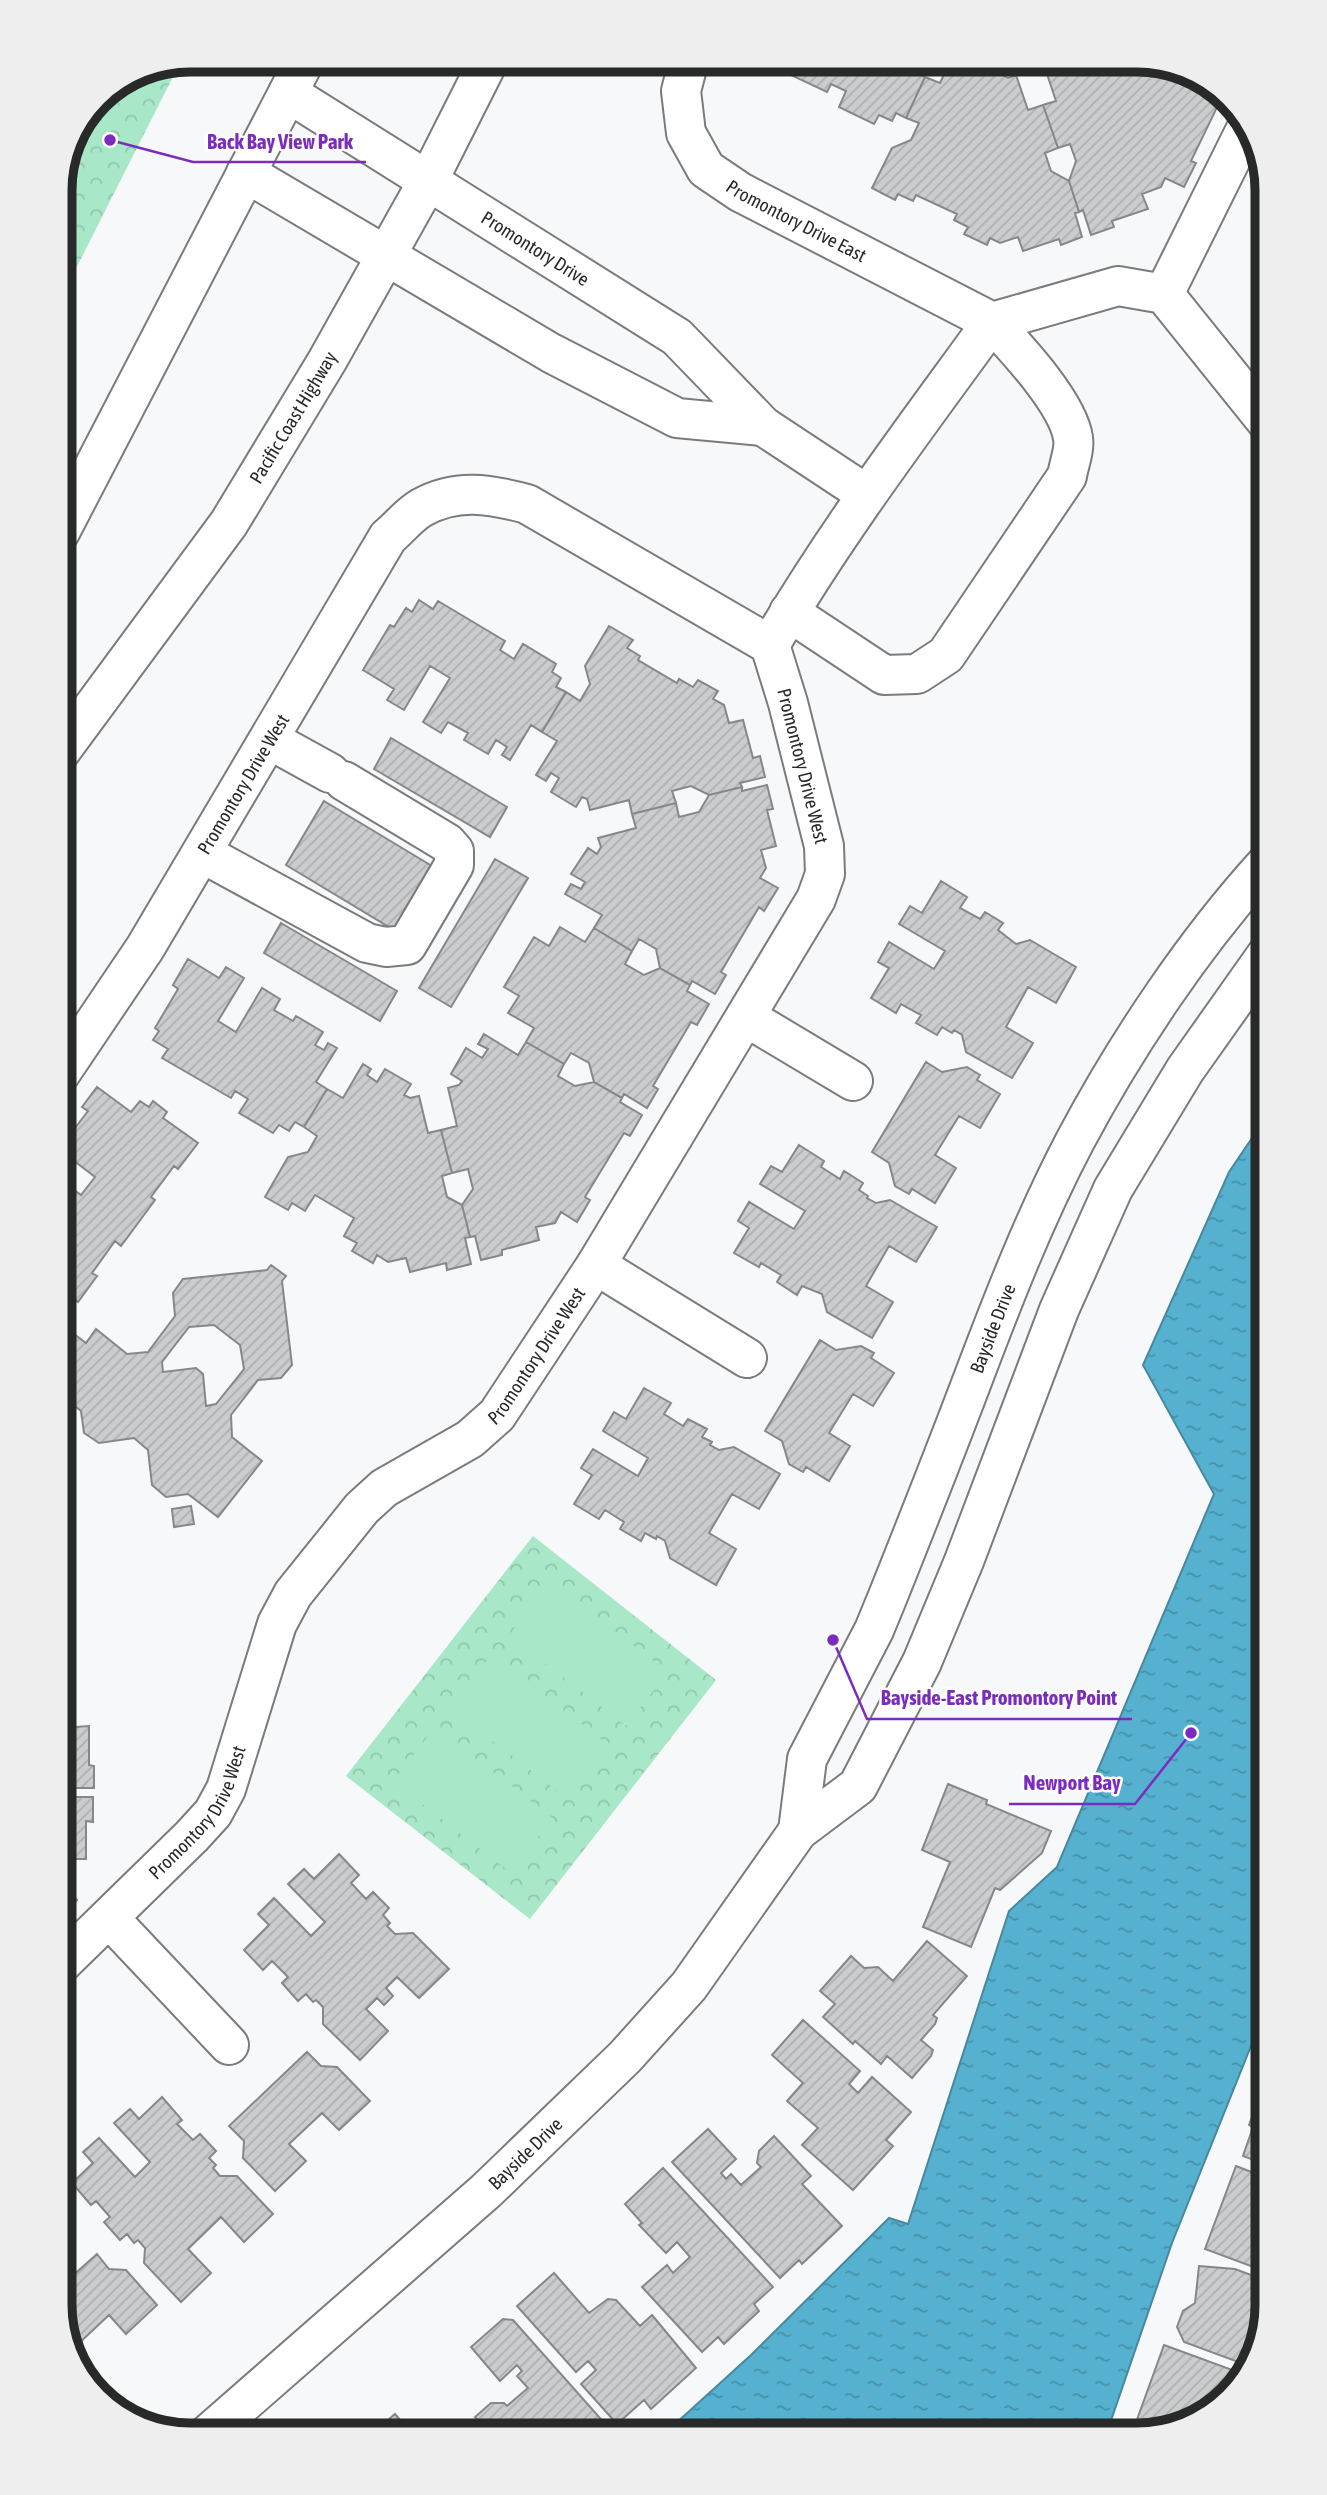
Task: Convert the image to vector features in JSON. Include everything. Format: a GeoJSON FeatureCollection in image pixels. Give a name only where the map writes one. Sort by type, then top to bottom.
{"type":"FeatureCollection","features":[{"type":"Feature","properties":{"kind":"main road"},"geometry":{"type":"LineString","coordinates":[[72,509],[299,72]]}},
{"type":"Feature","properties":{"kind":"main road","name":"Pacific Coast Highway"},"geometry":{"type":"LineString","coordinates":[[72,736],[229,523],[327,361],[429,179],[483,72]]}},
{"type":"Feature","properties":{"kind":"main road","name":"Promontory Drive East"},"geometry":{"type":"LineString","coordinates":[[686,72],[681,91],[686,132],[706,169],[740,192],[992,322]]}},
{"type":"Feature","properties":{"kind":"main road","name":"Promontory Drive"},"geometry":{"type":"LineString","coordinates":[[288,93],[677,337],[763,426],[866,494]]}},
{"type":"Feature","properties":{"kind":"main road"},"geometry":{"type":"LineString","coordinates":[[1164,294],[1242,138]]}},
{"type":"Feature","properties":{"kind":"main road","name":"Promontory Drive"},"geometry":{"type":"LineString","coordinates":[[246,173],[551,353],[677,418],[763,426]]}},
{"type":"Feature","properties":{"kind":"main road"},"geometry":{"type":"LineString","coordinates":[[770,645],[866,494],[992,322],[1118,286],[1164,294],[1255,406]]}},
{"type":"Feature","properties":{"kind":"main road"},"geometry":{"type":"LineString","coordinates":[[789,612],[884,675],[917,674],[946,655],[1067,476],[1074,440],[1068,419],[1027,360],[992,322]]}},
{"type":"Feature","properties":{"kind":"main road","name":"Promontory Drive West"},"geometry":{"type":"LineString","coordinates":[[72,1056],[145,948],[388,537],[421,509],[456,494],[491,495],[527,504],[770,645],[788,703],[824,846],[825,874],[816,899],[596,1265],[497,1415],[470,1439],[384,1488],[362,1508],[293,1594],[277,1624],[226,1790],[206,1820],[72,1953]]}},
{"type":"Feature","properties":{"kind":"main road"},"geometry":{"type":"LineString","coordinates":[[202,853],[368,943],[386,947],[407,944],[454,864],[454,851],[447,843],[270,740]]}},
{"type":"Feature","properties":{"kind":"main road","name":"Bayside Drive"},"geometry":{"type":"LineString","coordinates":[[799,1831],[807,1759],[874,1630],[1025,1247],[1070,1152],[1132,1044],[1227,911],[1255,878]]}},
{"type":"Feature","properties":{"kind":"main road","name":"Bayside Drive"},"geometry":{"type":"LineString","coordinates":[[221,2423],[486,2191],[625,2057],[689,1986],[799,1831],[858,1786],[922,1662],[964,1561],[1059,1310],[1113,1189],[1185,1070],[1255,972]]}},
{"type":"Feature","properties":{"kind":"main road"},"geometry":{"type":"LineString","coordinates":[[746,1017],[853,1081]]}},
{"type":"Feature","properties":{"kind":"main road"},"geometry":{"type":"LineString","coordinates":[[596,1265],[747,1358]]}},
{"type":"Feature","properties":{"kind":"main road"},"geometry":{"type":"LineString","coordinates":[[109,1918],[229,2045]]}},
{"type":"Feature","properties":{"kind":"green space"},"geometry":{"type":"Polygon","coordinates":[[[175,73],[72,276],[72,182],[76,159],[84,138],[96,118],[112,101],[152,78],[175,73]]]}},
{"type":"Feature","properties":{"kind":"green space"},"geometry":{"type":"Polygon","coordinates":[[[533,1536],[716,1680],[530,1919],[346,1776],[533,1536]]]}},
{"type":"Feature","properties":{"kind":"green space"},"geometry":{"type":"Polygon","coordinates":[[[550,1581],[668,1672],[626,1726],[509,1635],[550,1581]]]}},
{"type":"Feature","properties":{"kind":"green space"},"geometry":{"type":"Polygon","coordinates":[[[492,1654],[610,1746],[569,1800],[450,1708],[492,1654]]]}},
{"type":"Feature","properties":{"kind":"green space"},"geometry":{"type":"Polygon","coordinates":[[[435,1727],[553,1818],[511,1873],[393,1781],[435,1727]]]}},
{"type":"Feature","properties":{"kind":"water"},"geometry":{"type":"Polygon","coordinates":[[[1255,1134],[1255,2036],[1172,2243],[1110,2423],[676,2423],[751,2355],[889,2218],[908,2224],[1009,1911],[1057,1867],[1214,1494],[1143,1365],[1229,1172],[1255,1134]]]}},
{"type":"Feature","properties":{"kind":"building"},"geometry":{"type":"Polygon","coordinates":[[[784,72],[916,72],[925,77],[906,118],[896,113],[892,121],[879,115],[874,124],[839,107],[846,91],[831,84],[827,92],[784,72]]]}},
{"type":"Feature","properties":{"kind":"building"},"geometry":{"type":"Polygon","coordinates":[[[945,72],[1002,72],[1001,74],[1008,78],[1016,75],[1028,110],[1043,105],[1058,148],[1045,153],[1051,171],[1069,181],[1079,212],[1075,213],[1082,237],[1061,245],[1059,239],[1023,251],[1018,237],[1000,243],[990,238],[987,245],[964,234],[968,227],[954,220],[957,214],[916,195],[913,201],[898,194],[895,200],[872,188],[892,148],[911,140],[919,123],[906,118],[925,77],[940,83],[945,72]]]}},
{"type":"Feature","properties":{"kind":"building"},"geometry":{"type":"Polygon","coordinates":[[[1046,72],[1145,72],[1175,78],[1189,84],[1218,104],[1191,161],[1196,163],[1184,187],[1165,178],[1161,187],[1142,194],[1148,209],[1112,221],[1114,227],[1091,235],[1083,210],[1079,212],[1069,181],[1076,161],[1070,144],[1058,148],[1043,105],[1056,101],[1046,72]]]}},
{"type":"Feature","properties":{"kind":"building"},"geometry":{"type":"Polygon","coordinates":[[[419,600],[433,609],[438,601],[505,641],[500,650],[514,659],[523,644],[556,664],[552,672],[561,678],[556,687],[566,692],[542,732],[531,725],[510,760],[502,755],[507,747],[496,740],[488,754],[464,740],[468,733],[448,722],[441,733],[423,722],[450,678],[430,666],[404,710],[387,700],[394,689],[363,670],[390,625],[394,627],[406,608],[412,612],[419,600]]]}},
{"type":"Feature","properties":{"kind":"building"},"geometry":{"type":"Polygon","coordinates":[[[609,626],[633,640],[627,648],[640,656],[638,660],[677,683],[679,679],[693,687],[698,680],[718,691],[713,699],[724,705],[729,723],[743,720],[753,758],[760,756],[765,777],[740,783],[742,787],[709,795],[691,786],[672,791],[676,803],[632,814],[629,800],[590,810],[587,799],[582,797],[576,807],[551,792],[559,778],[551,773],[546,781],[536,775],[557,741],[542,732],[566,692],[580,701],[590,684],[585,666],[609,626]]]}},
{"type":"Feature","properties":{"kind":"building"},"geometry":{"type":"Polygon","coordinates":[[[391,738],[507,807],[490,837],[374,769],[391,738]]]}},
{"type":"Feature","properties":{"kind":"building"},"geometry":{"type":"Polygon","coordinates":[[[767,785],[773,809],[767,810],[776,846],[761,850],[766,868],[760,878],[778,888],[764,911],[759,907],[721,972],[726,975],[715,994],[692,981],[690,985],[660,968],[656,949],[639,939],[632,951],[594,928],[602,915],[565,894],[571,884],[581,889],[585,882],[571,874],[588,848],[597,854],[601,847],[598,838],[636,828],[632,814],[676,803],[679,817],[699,812],[709,795],[742,787],[742,791],[767,785]]]}},
{"type":"Feature","properties":{"kind":"building"},"geometry":{"type":"Polygon","coordinates":[[[324,801],[432,866],[394,930],[286,865],[324,801]]]}},
{"type":"Feature","properties":{"kind":"building"},"geometry":{"type":"Polygon","coordinates":[[[495,859],[528,878],[451,1007],[419,988],[495,859]]]}},
{"type":"Feature","properties":{"kind":"building"},"geometry":{"type":"Polygon","coordinates":[[[941,881],[967,897],[960,908],[980,919],[985,912],[1003,923],[998,930],[1016,944],[1030,940],[1076,967],[1056,1003],[1028,987],[1006,1027],[1033,1043],[1012,1078],[966,1052],[962,1035],[954,1030],[952,1033],[942,1027],[937,1035],[916,1023],[921,1015],[901,1004],[896,1013],[871,998],[889,968],[878,962],[889,942],[934,969],[945,951],[899,924],[910,906],[922,913],[941,881]]]}},
{"type":"Feature","properties":{"kind":"building"},"geometry":{"type":"Polygon","coordinates":[[[281,923],[397,991],[380,1021],[264,953],[281,923]]]}},
{"type":"Feature","properties":{"kind":"building"},"geometry":{"type":"Polygon","coordinates":[[[560,927],[585,942],[594,928],[632,951],[625,964],[644,975],[660,968],[690,985],[687,991],[709,1004],[697,1025],[691,1022],[653,1086],[658,1089],[647,1108],[624,1094],[622,1098],[594,1082],[589,1063],[571,1053],[564,1064],[526,1042],[534,1028],[508,1013],[519,996],[504,987],[534,937],[549,946],[560,927]]]}},
{"type":"Feature","properties":{"kind":"building"},"geometry":{"type":"Polygon","coordinates":[[[188,959],[219,978],[226,967],[244,978],[218,1021],[236,1032],[262,988],[280,999],[274,1010],[293,1021],[296,1016],[323,1032],[315,1045],[324,1050],[328,1043],[337,1048],[316,1082],[327,1089],[304,1127],[295,1122],[289,1131],[279,1125],[273,1133],[239,1113],[248,1099],[235,1091],[231,1098],[162,1058],[168,1049],[153,1040],[159,1031],[155,1028],[178,989],[173,985],[188,959]]]}},
{"type":"Feature","properties":{"kind":"building"},"geometry":{"type":"Polygon","coordinates":[[[484,1034],[518,1055],[526,1042],[564,1064],[558,1076],[575,1086],[594,1082],[622,1098],[620,1102],[642,1115],[630,1136],[624,1133],[585,1197],[590,1200],[577,1222],[561,1212],[555,1223],[536,1227],[539,1240],[502,1250],[502,1255],[481,1260],[475,1236],[470,1237],[462,1205],[473,1189],[468,1169],[452,1173],[441,1130],[457,1126],[448,1088],[459,1085],[462,1081],[451,1074],[466,1048],[482,1058],[488,1049],[478,1044],[484,1034]]]}},
{"type":"Feature","properties":{"kind":"building"},"geometry":{"type":"Polygon","coordinates":[[[926,1062],[942,1072],[967,1067],[980,1075],[977,1080],[1000,1094],[980,1128],[959,1116],[935,1155],[956,1168],[935,1203],[912,1189],[909,1194],[895,1186],[889,1163],[872,1152],[926,1062]]]}},
{"type":"Feature","properties":{"kind":"building"},"geometry":{"type":"Polygon","coordinates":[[[363,1064],[371,1069],[367,1075],[377,1082],[385,1069],[411,1084],[404,1095],[410,1098],[419,1096],[428,1133],[441,1130],[452,1173],[442,1176],[447,1197],[462,1205],[470,1237],[465,1238],[471,1264],[447,1270],[446,1263],[410,1272],[406,1258],[388,1262],[377,1255],[373,1263],[352,1251],[357,1243],[344,1236],[354,1218],[315,1195],[305,1211],[292,1203],[288,1210],[265,1197],[288,1157],[308,1152],[317,1136],[304,1127],[327,1089],[343,1098],[363,1064]]]}},
{"type":"Feature","properties":{"kind":"building"},"geometry":{"type":"Polygon","coordinates":[[[97,1087],[131,1112],[140,1101],[149,1107],[153,1101],[167,1112],[163,1118],[198,1143],[178,1169],[174,1166],[151,1197],[155,1200],[121,1246],[115,1241],[92,1273],[97,1276],[78,1302],[72,1297],[72,1188],[81,1195],[95,1177],[72,1159],[72,1126],[75,1128],[88,1111],[82,1107],[97,1087]]]}},
{"type":"Feature","properties":{"kind":"building"},"geometry":{"type":"Polygon","coordinates":[[[799,1145],[824,1161],[821,1167],[840,1179],[844,1171],[863,1183],[859,1190],[868,1196],[867,1198],[876,1203],[890,1200],[937,1227],[916,1262],[889,1246],[866,1286],[893,1302],[872,1338],[827,1312],[822,1294],[802,1286],[797,1295],[777,1282],[781,1275],[761,1263],[759,1267],[734,1253],[749,1228],[738,1221],[749,1202],[794,1229],[805,1211],[760,1184],[771,1166],[782,1172],[799,1145]]]}},
{"type":"Feature","properties":{"kind":"building"},"geometry":{"type":"Polygon","coordinates":[[[271,1265],[286,1276],[282,1281],[292,1365],[281,1378],[258,1380],[231,1415],[232,1437],[262,1461],[218,1517],[188,1494],[166,1497],[152,1485],[148,1450],[134,1438],[99,1443],[84,1433],[81,1411],[72,1404],[74,1334],[86,1343],[96,1329],[127,1354],[148,1352],[175,1316],[173,1293],[183,1279],[267,1270],[271,1265]],[[214,1325],[189,1327],[162,1362],[163,1372],[196,1368],[203,1374],[206,1406],[216,1404],[244,1369],[240,1345],[214,1325]]]}},
{"type":"Feature","properties":{"kind":"building"},"geometry":{"type":"Polygon","coordinates":[[[820,1340],[836,1350],[861,1346],[874,1353],[871,1358],[894,1373],[873,1406],[853,1394],[829,1433],[850,1446],[829,1481],[806,1467],[803,1472],[789,1464],[782,1441],[765,1431],[820,1340]]]}},
{"type":"Feature","properties":{"kind":"building"},"geometry":{"type":"Polygon","coordinates":[[[644,1388],[671,1403],[664,1414],[683,1426],[688,1419],[707,1429],[702,1437],[712,1442],[710,1445],[719,1450],[734,1447],[780,1474],[759,1509],[732,1494],[709,1533],[736,1549],[716,1585],[670,1558],[665,1541],[657,1536],[656,1539],[645,1533],[641,1541],[620,1529],[624,1522],[605,1510],[599,1519],[574,1504],[592,1475],[581,1468],[593,1449],[638,1476],[648,1458],[603,1431],[614,1412],[626,1419],[644,1388]]]}},
{"type":"Feature","properties":{"kind":"building"},"geometry":{"type":"Polygon","coordinates":[[[191,1506],[194,1524],[174,1527],[172,1509],[191,1506]]]}},
{"type":"Feature","properties":{"kind":"building"},"geometry":{"type":"Polygon","coordinates":[[[72,1705],[75,1708],[75,1727],[89,1726],[89,1765],[94,1766],[94,1788],[72,1788],[72,1705]]]}},
{"type":"Feature","properties":{"kind":"building"},"geometry":{"type":"Polygon","coordinates":[[[948,1784],[987,1800],[986,1804],[1051,1831],[1042,1853],[1000,1890],[995,1888],[971,1947],[923,1927],[950,1862],[922,1850],[948,1784]]]}},
{"type":"Feature","properties":{"kind":"building"},"geometry":{"type":"Polygon","coordinates":[[[72,1797],[93,1797],[93,1822],[86,1821],[86,1859],[72,1859],[72,1797]]]}},
{"type":"Feature","properties":{"kind":"building"},"geometry":{"type":"Polygon","coordinates":[[[339,1854],[359,1875],[351,1883],[366,1899],[373,1892],[389,1908],[383,1915],[390,1923],[387,1926],[395,1934],[413,1933],[449,1969],[419,1998],[397,1977],[386,1988],[393,1996],[384,2005],[377,1998],[366,2009],[388,2031],[360,2060],[323,2024],[323,2007],[316,2000],[313,2002],[306,1994],[298,2001],[282,1983],[288,1977],[272,1961],[263,1970],[244,1950],[269,1925],[258,1914],[274,1898],[311,1936],[325,1922],[288,1884],[304,1869],[314,1879],[339,1854]]]}},
{"type":"Feature","properties":{"kind":"building"},"geometry":{"type":"Polygon","coordinates":[[[927,1941],[967,1976],[933,2015],[937,2018],[935,2024],[921,2040],[933,2050],[931,2056],[912,2078],[887,2056],[881,2064],[823,2017],[835,2004],[820,1991],[851,1956],[864,1968],[878,1967],[893,1981],[927,1941]]]}},
{"type":"Feature","properties":{"kind":"building"},"geometry":{"type":"Polygon","coordinates":[[[803,2020],[860,2071],[849,2084],[858,2093],[872,2077],[911,2112],[886,2140],[893,2146],[853,2190],[802,2145],[818,2128],[787,2101],[803,2083],[772,2055],[803,2020]]]}},
{"type":"Feature","properties":{"kind":"building"},"geometry":{"type":"Polygon","coordinates":[[[307,2052],[321,2066],[337,2067],[370,2101],[339,2130],[322,2113],[289,2144],[306,2161],[275,2191],[243,2158],[244,2141],[229,2126],[307,2052]]]}},
{"type":"Feature","properties":{"kind":"building"},"geometry":{"type":"Polygon","coordinates":[[[162,2097],[182,2120],[177,2124],[193,2140],[200,2134],[216,2151],[209,2158],[216,2165],[213,2168],[220,2176],[237,2176],[273,2214],[244,2242],[221,2217],[188,2249],[211,2273],[181,2302],[144,2263],[145,2248],[138,2240],[134,2243],[127,2234],[120,2240],[104,2222],[110,2217],[96,2201],[91,2205],[72,2183],[93,2163],[83,2152],[99,2138],[135,2177],[150,2162],[114,2123],[130,2109],[139,2119],[162,2097]]]}},
{"type":"Feature","properties":{"kind":"building"},"geometry":{"type":"Polygon","coordinates":[[[1255,2109],[1255,2160],[1243,2156],[1253,2127],[1249,2125],[1255,2109]]]}},
{"type":"Feature","properties":{"kind":"building"},"geometry":{"type":"Polygon","coordinates":[[[708,2129],[736,2159],[721,2173],[726,2179],[731,2174],[741,2185],[761,2167],[757,2163],[759,2151],[774,2136],[811,2176],[802,2184],[842,2226],[802,2264],[799,2260],[780,2278],[672,2162],[708,2129]]]}},
{"type":"Feature","properties":{"kind":"building"},"geometry":{"type":"Polygon","coordinates":[[[1236,2166],[1255,2173],[1255,2268],[1205,2249],[1236,2166]]]}},
{"type":"Feature","properties":{"kind":"building"},"geometry":{"type":"Polygon","coordinates":[[[663,2168],[773,2287],[754,2304],[759,2311],[724,2344],[718,2337],[702,2352],[642,2287],[667,2265],[673,2273],[690,2257],[677,2242],[666,2253],[639,2225],[642,2223],[625,2204],[663,2168]]]}},
{"type":"Feature","properties":{"kind":"building"},"geometry":{"type":"Polygon","coordinates":[[[97,2254],[109,2269],[126,2270],[157,2305],[126,2334],[109,2315],[79,2343],[74,2328],[72,2276],[97,2254]]]}},
{"type":"Feature","properties":{"kind":"building"},"geometry":{"type":"Polygon","coordinates":[[[1199,2266],[1235,2269],[1255,2276],[1253,2328],[1240,2363],[1184,2342],[1177,2327],[1183,2311],[1195,2303],[1199,2266]]]}},
{"type":"Feature","properties":{"kind":"building"},"geometry":{"type":"Polygon","coordinates":[[[554,2273],[589,2313],[608,2299],[616,2300],[640,2326],[652,2315],[696,2368],[651,2409],[644,2400],[616,2423],[581,2384],[596,2370],[588,2361],[576,2372],[517,2306],[554,2273]]]}},
{"type":"Feature","properties":{"kind":"building"},"geometry":{"type":"Polygon","coordinates":[[[503,2319],[513,2320],[604,2423],[480,2423],[475,2417],[491,2403],[504,2403],[507,2406],[528,2388],[517,2376],[522,2371],[517,2365],[500,2381],[471,2347],[503,2319]]]}},
{"type":"Feature","properties":{"kind":"building"},"geometry":{"type":"Polygon","coordinates":[[[1164,2345],[1235,2371],[1215,2394],[1196,2407],[1160,2421],[1136,2423],[1164,2345]]]}},
{"type":"Feature","properties":{"kind":"building"},"geometry":{"type":"Polygon","coordinates":[[[395,2414],[403,2423],[384,2423],[395,2414]]]}},
{"type":"Feature","properties":{"kind":"place","name":"Back Bay View Park"},"geometry":{"type":"Point","coordinates":[110,140]}},
{"type":"Feature","properties":{"kind":"place","name":"Bayside-East Promontory Point"},"geometry":{"type":"Point","coordinates":[833,1640]}},
{"type":"Feature","properties":{"kind":"place","name":"Newport Bay"},"geometry":{"type":"Point","coordinates":[1191,1733]}}]}
